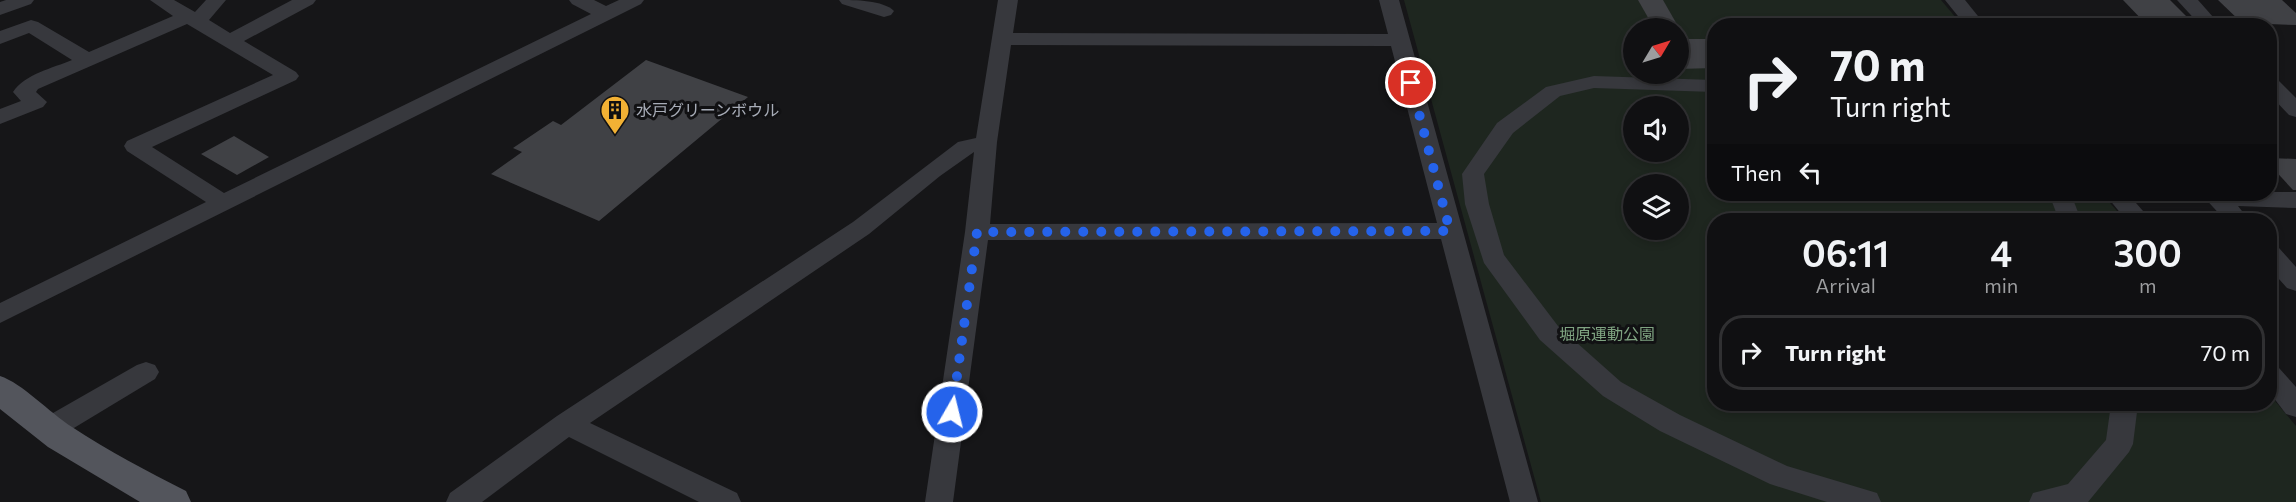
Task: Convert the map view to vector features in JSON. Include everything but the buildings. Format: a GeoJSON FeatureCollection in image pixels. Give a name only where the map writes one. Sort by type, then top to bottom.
{"type":"FeatureCollection","features":[{"type":"Feature","properties":{"kind":"main road"},"geometry":{"type":"LineString","coordinates":[[0,389],[49,429],[165,501]]}},
{"type":"Feature","properties":{"kind":"street"},"geometry":{"type":"LineString","coordinates":[[0,9],[24,0]]}},
{"type":"Feature","properties":{"kind":"street"},"geometry":{"type":"LineString","coordinates":[[160,0],[289,76],[135,146],[223,203]]}},
{"type":"Feature","properties":{"kind":"street"},"geometry":{"type":"LineString","coordinates":[[0,117],[36,102],[23,92],[31,85],[87,60],[192,19],[216,0]]}},
{"type":"Feature","properties":{"kind":"street"},"geometry":{"type":"LineString","coordinates":[[229,41],[306,0]]}},
{"type":"Feature","properties":{"kind":"street"},"geometry":{"type":"LineString","coordinates":[[579,0],[606,14]]}},
{"type":"Feature","properties":{"kind":"street"},"geometry":{"type":"LineString","coordinates":[[0,314],[634,0]]}},
{"type":"Feature","properties":{"kind":"street"},"geometry":{"type":"LineString","coordinates":[[849,0],[884,11]]}},
{"type":"Feature","properties":{"kind":"street"},"geometry":{"type":"LineString","coordinates":[[939,502],[977,232],[986,142],[1008,0]]}},
{"type":"Feature","properties":{"kind":"street"},"geometry":{"type":"LineString","coordinates":[[1389,0],[1524,502]]}},
{"type":"Feature","properties":{"kind":"street"},"geometry":{"type":"LineString","coordinates":[[1955,0],[1970,18]]}},
{"type":"Feature","properties":{"kind":"street"},"geometry":{"type":"LineString","coordinates":[[2187,0],[2204,18]]}},
{"type":"Feature","properties":{"kind":"street"},"geometry":{"type":"LineString","coordinates":[[0,38],[31,26],[87,60]]}},
{"type":"Feature","properties":{"kind":"street"},"geometry":{"type":"LineString","coordinates":[[1003,39],[1400,40]]}},
{"type":"Feature","properties":{"kind":"street"},"geometry":{"type":"LineString","coordinates":[[1707,86],[1594,82],[1553,91],[1505,128],[1473,174],[1477,204],[1493,257],[1549,333],[1612,389],[1670,423],[1780,476],[1867,502]]}},
{"type":"Feature","properties":{"kind":"street"},"geometry":{"type":"LineString","coordinates":[[2277,90],[2296,110]]}},
{"type":"Feature","properties":{"kind":"street"},"geometry":{"type":"LineString","coordinates":[[460,502],[567,424],[861,228],[966,147],[986,142]]}},
{"type":"Feature","properties":{"kind":"street"},"geometry":{"type":"LineString","coordinates":[[1434,170],[1473,174]]}},
{"type":"Feature","properties":{"kind":"street"},"geometry":{"type":"LineString","coordinates":[[2277,199],[2296,200]]}},
{"type":"Feature","properties":{"kind":"street"},"geometry":{"type":"LineString","coordinates":[[2122,201],[2133,213]]}},
{"type":"Feature","properties":{"kind":"street"},"geometry":{"type":"LineString","coordinates":[[2219,201],[2231,213]]}},
{"type":"Feature","properties":{"kind":"street"},"geometry":{"type":"LineString","coordinates":[[977,232],[1450,231]]}},
{"type":"Feature","properties":{"kind":"street"},"geometry":{"type":"LineString","coordinates":[[2277,262],[2296,282]]}},
{"type":"Feature","properties":{"kind":"street"},"geometry":{"type":"LineString","coordinates":[[49,429],[146,372]]}},
{"type":"Feature","properties":{"kind":"street"},"geometry":{"type":"LineString","coordinates":[[2277,383],[2296,406]]}},
{"type":"Feature","properties":{"kind":"street"},"geometry":{"type":"LineString","coordinates":[[2043,502],[2077,494],[2119,444],[2124,411]]}},
{"type":"Feature","properties":{"kind":"street"},"geometry":{"type":"LineString","coordinates":[[567,424],[727,502]]}},
{"type":"Feature","properties":{"kind":"green space","name":"堀原運動公園"},"geometry":{"type":"Polygon","coordinates":[[[1404,0],[1941,0],[1956,18],[1707,18],[1707,201],[2108,201],[2119,213],[1707,213],[1707,411],[2277,411],[2277,403],[2296,426],[2296,502],[1541,502],[1404,0]]]}},
{"type":"Feature","properties":{"kind":"place","name":"水戸グリーンボウル"},"geometry":{"type":"Point","coordinates":[615,136]}},
{"type":"Feature","properties":{"kind":"route"},"geometry":{"type":"LineString","coordinates":[[952,412],[977,232],[1450,231],[1411,83]]}}]}
